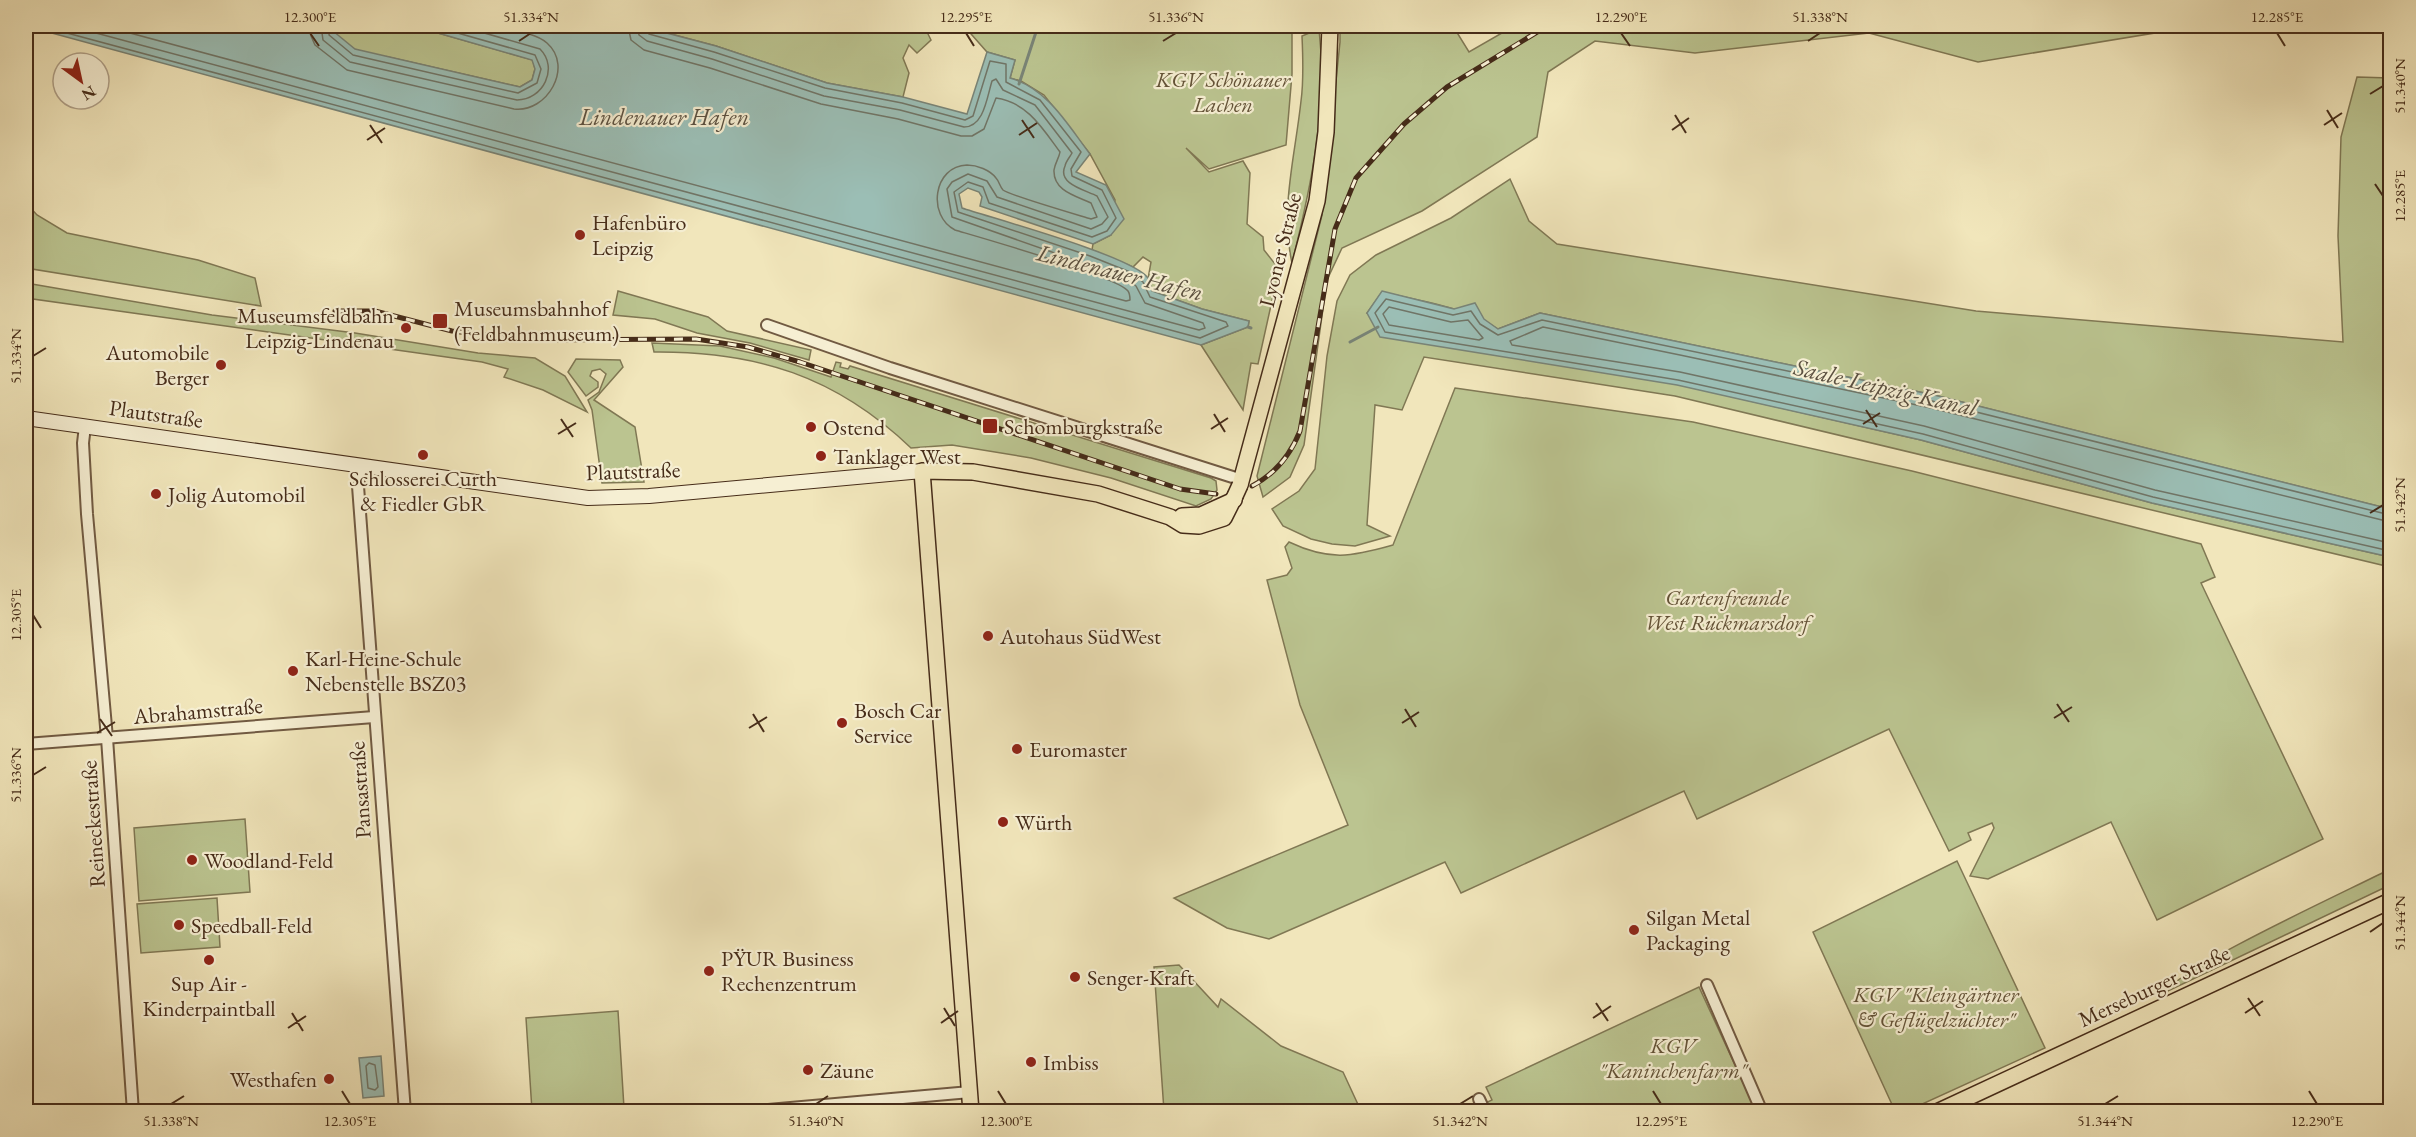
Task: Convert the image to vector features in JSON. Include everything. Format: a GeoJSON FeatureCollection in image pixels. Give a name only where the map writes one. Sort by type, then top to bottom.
{"type":"FeatureCollection","features":[{"type":"Feature","properties":{"kind":"main road","name":"Lyoner Straße"},"geometry":{"type":"LineString","coordinates":[[1238,490],[1317,201],[1326,132],[1330,26]]}},
{"type":"Feature","properties":{"kind":"main road","name":"Plautstraße"},"geometry":{"type":"LineString","coordinates":[[26,418],[603,499],[922,471],[965,471],[1098,494],[1170,517],[1183,525],[1211,523],[1224,518],[1238,490]]}},
{"type":"Feature","properties":{"kind":"main road"},"geometry":{"type":"LineString","coordinates":[[922,471],[972,1112]]}},
{"type":"Feature","properties":{"kind":"main road","name":"Merseburger Straße"},"geometry":{"type":"LineString","coordinates":[[1937,1112],[2391,901]]}},
{"type":"Feature","properties":{"kind":"street"},"geometry":{"type":"LineString","coordinates":[[767,325],[1238,490]]}},
{"type":"Feature","properties":{"kind":"street","name":"Reineckestraße"},"geometry":{"type":"LineString","coordinates":[[85,426],[87,514],[107,738],[133,1112]]}},
{"type":"Feature","properties":{"kind":"street","name":"Pansastraße"},"geometry":{"type":"LineString","coordinates":[[361,466],[358,486],[405,1112]]}},
{"type":"Feature","properties":{"kind":"street","name":"Abrahamstraße"},"geometry":{"type":"LineString","coordinates":[[26,744],[374,717]]}},
{"type":"Feature","properties":{"kind":"street"},"geometry":{"type":"LineString","coordinates":[[1707,985],[1762,1112]]}},
{"type":"Feature","properties":{"kind":"street"},"geometry":{"type":"LineString","coordinates":[[744,1112],[970,1092]]}},
{"type":"Feature","properties":{"kind":"street"},"geometry":{"type":"LineString","coordinates":[[1479,1099],[1485,1112]]}},
{"type":"Feature","properties":{"kind":"green space"},"geometry":{"type":"Polygon","coordinates":[[[304,26],[400,26],[424,29],[533,60],[535,69],[532,80],[520,87],[388,57],[394,65],[301,34],[304,26]]]}},
{"type":"Feature","properties":{"kind":"green space"},"geometry":{"type":"Polygon","coordinates":[[[655,26],[924,26],[931,40],[917,53],[909,45],[903,58],[909,73],[903,97],[827,83],[716,46],[656,30],[655,26]]]}},
{"type":"Feature","properties":{"kind":"green space","name":"KGV Schönauer Lachen"},"geometry":{"type":"Polygon","coordinates":[[[964,26],[1292,26],[1292,74],[1286,145],[1209,169],[1186,148],[1209,172],[1243,161],[1250,173],[1247,224],[1263,237],[1264,250],[1279,269],[1258,364],[1251,363],[1243,410],[1201,345],[1248,327],[1249,321],[1202,309],[1152,291],[1148,279],[1151,262],[1143,257],[1133,267],[1092,250],[1093,244],[1111,235],[1115,200],[1090,154],[1044,95],[1021,81],[1010,78],[1015,60],[987,52],[964,26]]]}},
{"type":"Feature","properties":{"kind":"green space"},"geometry":{"type":"Polygon","coordinates":[[[1340,26],[1453,26],[1469,52],[1514,26],[2179,26],[2179,29],[1978,62],[1869,33],[1695,53],[1595,41],[1548,72],[1537,137],[1422,211],[1342,248],[1327,280],[1304,445],[1290,477],[1263,497],[1257,476],[1322,215],[1340,26]]]}},
{"type":"Feature","properties":{"kind":"green space"},"geometry":{"type":"Polygon","coordinates":[[[1319,29],[1321,88],[1316,147],[1306,205],[1292,263],[1288,202],[1302,93],[1302,36],[1319,29]]]}},
{"type":"Feature","properties":{"kind":"green space"},"geometry":{"type":"Polygon","coordinates":[[[2357,77],[2390,78],[2390,509],[1934,395],[1540,313],[1498,329],[1457,310],[1382,292],[1367,313],[1921,440],[2152,503],[2390,557],[2390,567],[1675,396],[1424,357],[1402,410],[1375,405],[1367,525],[1390,536],[1355,546],[1332,544],[1311,539],[1283,526],[1272,509],[1299,491],[1315,469],[1327,356],[1337,301],[1350,275],[1376,255],[1451,218],[1510,179],[1529,221],[1557,244],[1976,311],[2343,342],[2338,236],[2341,137],[2357,77]]]}},
{"type":"Feature","properties":{"kind":"green space"},"geometry":{"type":"Polygon","coordinates":[[[26,203],[37,215],[67,233],[198,260],[255,278],[261,306],[26,268],[26,203]]]}},
{"type":"Feature","properties":{"kind":"green space"},"geometry":{"type":"Polygon","coordinates":[[[26,283],[212,315],[355,333],[478,353],[535,358],[565,376],[587,412],[543,390],[504,377],[508,369],[482,362],[26,298],[26,283]]]}},
{"type":"Feature","properties":{"kind":"green space"},"geometry":{"type":"Polygon","coordinates":[[[618,291],[708,317],[727,331],[811,350],[809,360],[750,343],[697,333],[655,319],[613,315],[618,291]]]}},
{"type":"Feature","properties":{"kind":"green space"},"geometry":{"type":"Polygon","coordinates":[[[652,343],[720,346],[774,358],[831,377],[836,362],[841,363],[840,367],[848,369],[850,366],[1211,478],[1216,481],[1217,490],[1211,499],[1196,506],[1111,478],[1031,458],[952,445],[911,448],[883,423],[854,402],[793,373],[727,356],[654,352],[652,343]]]}},
{"type":"Feature","properties":{"kind":"green space"},"geometry":{"type":"Polygon","coordinates":[[[576,359],[620,360],[623,367],[594,400],[635,427],[644,482],[602,483],[592,410],[588,400],[599,392],[606,374],[600,369],[592,371],[590,376],[598,382],[598,387],[586,396],[568,372],[576,359]]]}},
{"type":"Feature","properties":{"kind":"green space","name":"Gartenfreunde West Rückmarsdorf"},"geometry":{"type":"Polygon","coordinates":[[[1455,388],[1693,422],[1912,471],[2201,544],[2215,577],[2201,583],[2323,839],[2157,920],[2111,822],[1988,879],[1970,876],[1994,828],[1992,823],[1968,833],[1971,840],[1949,851],[1889,729],[1697,819],[1684,791],[1461,893],[1445,862],[1269,939],[1227,928],[1174,898],[1348,825],[1300,705],[1267,580],[1287,575],[1292,568],[1285,547],[1289,542],[1316,552],[1340,555],[1393,545],[1455,388]]]}},
{"type":"Feature","properties":{"kind":"green space","name":"Woodland-Feld"},"geometry":{"type":"Polygon","coordinates":[[[245,819],[250,892],[139,901],[134,828],[245,819]]]}},
{"type":"Feature","properties":{"kind":"green space","name":"KGV \"Kleingärtner & Geflügelzüchter\""},"geometry":{"type":"Polygon","coordinates":[[[1957,861],[2045,1048],[1907,1111],[1895,1111],[1813,932],[1957,861]]]}},
{"type":"Feature","properties":{"kind":"green space"},"geometry":{"type":"Polygon","coordinates":[[[2390,869],[2390,885],[2168,991],[2177,981],[2232,948],[2390,869]]]}},
{"type":"Feature","properties":{"kind":"green space","name":"Speedball-Feld"},"geometry":{"type":"Polygon","coordinates":[[[217,898],[220,947],[141,953],[137,904],[217,898]]]}},
{"type":"Feature","properties":{"kind":"green space"},"geometry":{"type":"Polygon","coordinates":[[[1179,965],[1218,1007],[1221,999],[1281,1046],[1343,1072],[1361,1111],[1164,1111],[1154,967],[1179,965]]]}},
{"type":"Feature","properties":{"kind":"green space","name":"KGV \"Kaninchenfarm\""},"geometry":{"type":"Polygon","coordinates":[[[1699,987],[1753,1104],[1753,1112],[1467,1112],[1492,1100],[1486,1087],[1699,987]]]}},
{"type":"Feature","properties":{"kind":"green space"},"geometry":{"type":"Polygon","coordinates":[[[618,1011],[624,1108],[532,1111],[526,1018],[618,1011]]]}},
{"type":"Feature","properties":{"kind":"water","name":"Lindenauer Hafen"},"geometry":{"type":"Polygon","coordinates":[[[26,26],[337,26],[333,31],[355,49],[520,87],[532,80],[535,69],[532,60],[424,29],[400,26],[640,26],[716,46],[827,83],[903,97],[967,114],[987,52],[1015,60],[1010,78],[1035,90],[1056,109],[1090,154],[1076,172],[1106,185],[1124,219],[1111,235],[1093,244],[980,206],[982,197],[979,192],[968,188],[959,194],[962,208],[1117,259],[1137,269],[1148,278],[1152,291],[1202,309],[1249,321],[1248,327],[1201,345],[26,26]]]}},
{"type":"Feature","properties":{"kind":"water","name":"Saale-Leipzig-Kanal"},"geometry":{"type":"Polygon","coordinates":[[[1382,291],[1454,309],[1475,303],[1484,319],[1498,329],[1540,313],[1934,395],[2390,509],[2390,557],[2152,503],[1921,440],[1677,385],[1380,337],[1367,313],[1382,291]]]}},
{"type":"Feature","properties":{"kind":"water"},"geometry":{"type":"Polygon","coordinates":[[[381,1056],[384,1096],[363,1098],[359,1058],[381,1056]]]}},
{"type":"Feature","properties":{"kind":"waterway"},"geometry":{"type":"LineString","coordinates":[[1019,84],[1038,26]]}},
{"type":"Feature","properties":{"kind":"waterway"},"geometry":{"type":"LineString","coordinates":[[1350,342],[1378,327]]}},
{"type":"Feature","properties":{"kind":"railway"},"geometry":{"type":"LineString","coordinates":[[1252,486],[1268,476],[1281,463],[1292,448],[1300,431],[1335,229],[1356,178],[1404,124],[1447,87],[1547,26]]}},
{"type":"Feature","properties":{"kind":"railway"},"geometry":{"type":"LineString","coordinates":[[335,311],[375,311],[452,331],[531,340],[696,339],[748,347],[800,362],[1180,489],[1216,494]]}},
{"type":"Feature","properties":{"kind":"place","name":"Hafenbüro Leipzig"},"geometry":{"type":"Point","coordinates":[580,235]}},
{"type":"Feature","properties":{"kind":"place","name":"Museumsbahnhof (Feldbahnmuseum)"},"geometry":{"type":"Point","coordinates":[440,321]}},
{"type":"Feature","properties":{"kind":"place","name":"Museumsfeldbahn Leipzig-Lindenau"},"geometry":{"type":"Point","coordinates":[406,328]}},
{"type":"Feature","properties":{"kind":"place","name":"Automobile Berger"},"geometry":{"type":"Point","coordinates":[221,365]}},
{"type":"Feature","properties":{"kind":"place","name":"Schomburgkstraße"},"geometry":{"type":"Point","coordinates":[990,426]}},
{"type":"Feature","properties":{"kind":"place","name":"Ostend"},"geometry":{"type":"Point","coordinates":[811,427]}},
{"type":"Feature","properties":{"kind":"place","name":"Schlosserei Curth & Fiedler GbR"},"geometry":{"type":"Point","coordinates":[423,455]}},
{"type":"Feature","properties":{"kind":"place","name":"Tanklager West"},"geometry":{"type":"Point","coordinates":[821,456]}},
{"type":"Feature","properties":{"kind":"place","name":"Jolig Automobil"},"geometry":{"type":"Point","coordinates":[156,494]}},
{"type":"Feature","properties":{"kind":"place","name":"Autohaus SüdWest"},"geometry":{"type":"Point","coordinates":[988,636]}},
{"type":"Feature","properties":{"kind":"place","name":"Karl-Heine-Schule Nebenstelle BSZ03"},"geometry":{"type":"Point","coordinates":[293,671]}},
{"type":"Feature","properties":{"kind":"place","name":"Bosch Car Service"},"geometry":{"type":"Point","coordinates":[842,723]}},
{"type":"Feature","properties":{"kind":"place","name":"Euromaster"},"geometry":{"type":"Point","coordinates":[1017,749]}},
{"type":"Feature","properties":{"kind":"place","name":"Würth"},"geometry":{"type":"Point","coordinates":[1003,822]}},
{"type":"Feature","properties":{"kind":"place","name":"Woodland-Feld"},"geometry":{"type":"Point","coordinates":[192,860]}},
{"type":"Feature","properties":{"kind":"place","name":"Speedball-Feld"},"geometry":{"type":"Point","coordinates":[179,925]}},
{"type":"Feature","properties":{"kind":"place","name":"Silgan Metal Packaging"},"geometry":{"type":"Point","coordinates":[1634,930]}},
{"type":"Feature","properties":{"kind":"place","name":"Sup Air - Kinderpaintball"},"geometry":{"type":"Point","coordinates":[209,960]}},
{"type":"Feature","properties":{"kind":"place","name":"PŸUR Business Rechenzentrum"},"geometry":{"type":"Point","coordinates":[709,971]}},
{"type":"Feature","properties":{"kind":"place","name":"Senger-Kraft"},"geometry":{"type":"Point","coordinates":[1075,977]}},
{"type":"Feature","properties":{"kind":"place","name":"Imbiss"},"geometry":{"type":"Point","coordinates":[1031,1062]}},
{"type":"Feature","properties":{"kind":"place","name":"Zäune"},"geometry":{"type":"Point","coordinates":[808,1070]}},
{"type":"Feature","properties":{"kind":"place","name":"Westhafen"},"geometry":{"type":"Point","coordinates":[329,1079]}}]}
